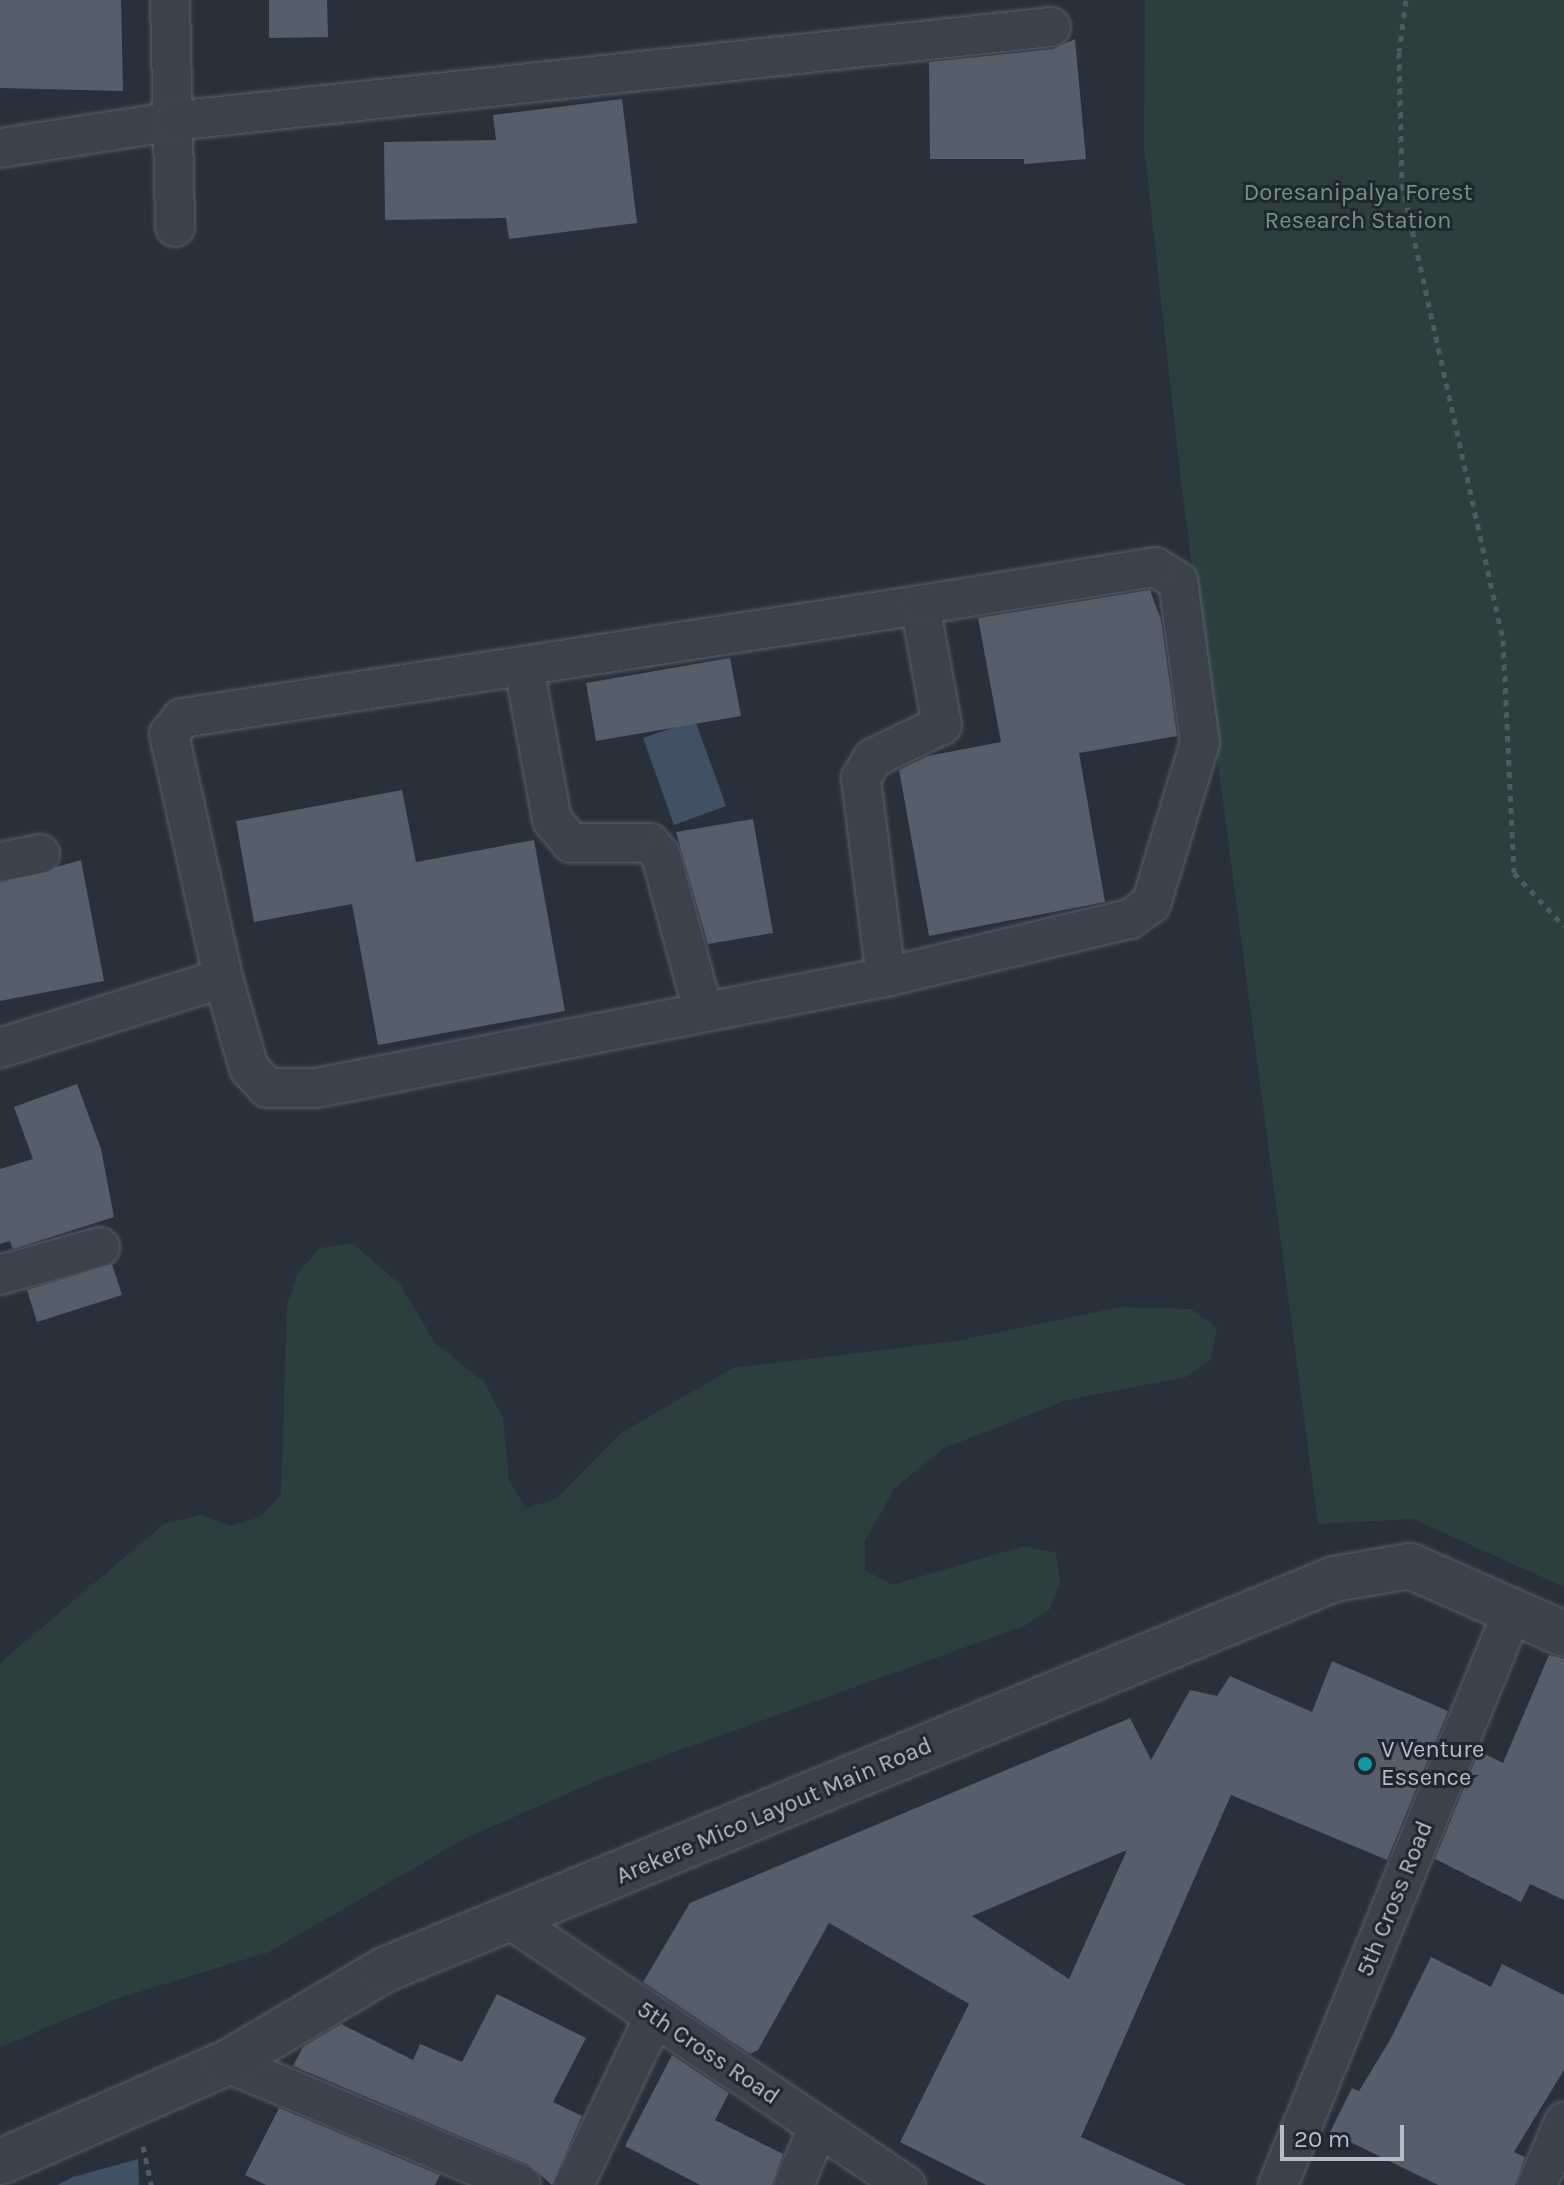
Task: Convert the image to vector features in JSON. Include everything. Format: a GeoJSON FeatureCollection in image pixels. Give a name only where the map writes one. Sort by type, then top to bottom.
{"type":"FeatureCollection","features":[{"type":"Feature","properties":{"kind":"street"},"geometry":{"type":"LineString","coordinates":[[170,0],[175,227]]}},
{"type":"Feature","properties":{"kind":"street"},"geometry":{"type":"LineString","coordinates":[[0,148],[174,121],[1051,27]]}},
{"type":"Feature","properties":{"kind":"street"},"geometry":{"type":"LineString","coordinates":[[1155,567],[1168,570],[1178,581],[1200,743],[1151,904],[1130,919],[886,977],[316,1088],[267,1088],[249,1068],[223,978],[169,734],[173,722],[524,667],[1155,567]]}},
{"type":"Feature","properties":{"kind":"street"},"geometry":{"type":"LineString","coordinates":[[886,977],[861,778],[873,758],[942,725],[920,605]]}},
{"type":"Feature","properties":{"kind":"street"},"geometry":{"type":"LineString","coordinates":[[524,667],[552,820],[571,843],[650,843],[661,856],[703,1011]]}},
{"type":"Feature","properties":{"kind":"street"},"geometry":{"type":"LineString","coordinates":[[0,862],[40,854]]}},
{"type":"Feature","properties":{"kind":"street"},"geometry":{"type":"LineString","coordinates":[[0,1048],[223,978]]}},
{"type":"Feature","properties":{"kind":"street"},"geometry":{"type":"LineString","coordinates":[[0,1275],[100,1247]]}},
{"type":"Feature","properties":{"kind":"street","name":"Arekere Mico Layout Main Road"},"geometry":{"type":"LineString","coordinates":[[0,2162],[227,2063],[384,1970],[1334,1579],[1410,1566],[1564,1634]]}},
{"type":"Feature","properties":{"kind":"street","name":"5th Cross Road"},"geometry":{"type":"LineString","coordinates":[[1278,2185],[1512,1613]]}},
{"type":"Feature","properties":{"kind":"street","name":"5th Cross Road"},"geometry":{"type":"LineString","coordinates":[[511,1920],[906,2185]]}},
{"type":"Feature","properties":{"kind":"street"},"geometry":{"type":"LineString","coordinates":[[574,2185],[654,2017]]}},
{"type":"Feature","properties":{"kind":"street"},"geometry":{"type":"LineString","coordinates":[[227,2063],[521,2185]]}},
{"type":"Feature","properties":{"kind":"street"},"geometry":{"type":"LineString","coordinates":[[1537,2185],[1564,2122]]}},
{"type":"Feature","properties":{"kind":"street"},"geometry":{"type":"LineString","coordinates":[[794,2185],[818,2127]]}},
{"type":"Feature","properties":{"kind":"path"},"geometry":{"type":"LineString","coordinates":[[1406,0],[1399,52],[1402,184],[1503,640],[1514,873],[1564,926]]}},
{"type":"Feature","properties":{"kind":"green space","name":"Doresanipalya Forest Research Station"},"geometry":{"type":"Polygon","coordinates":[[[1145,0],[1564,0],[1564,1587],[1413,1519],[1318,1524],[1181,482],[1144,146],[1145,0]]]}},
{"type":"Feature","properties":{"kind":"green space"},"geometry":{"type":"Polygon","coordinates":[[[352,1243],[400,1284],[435,1343],[484,1382],[503,1418],[509,1481],[526,1508],[556,1499],[621,1433],[733,1368],[957,1341],[1121,1307],[1191,1309],[1217,1328],[1211,1359],[1186,1377],[1067,1400],[944,1448],[895,1488],[865,1540],[865,1570],[892,1585],[1024,1546],[1056,1553],[1060,1583],[1049,1610],[1024,1626],[603,1778],[466,1838],[269,1952],[116,1999],[0,2047],[0,1663],[164,1524],[201,1515],[231,1526],[260,1517],[281,1495],[287,1305],[298,1273],[320,1248],[352,1243]]]}},
{"type":"Feature","properties":{"kind":"water"},"geometry":{"type":"Polygon","coordinates":[[[695,720],[726,806],[674,825],[643,738],[695,720]]]}},
{"type":"Feature","properties":{"kind":"water"},"geometry":{"type":"Polygon","coordinates":[[[138,2159],[139,2185],[57,2185],[73,2177],[138,2159]]]}},
{"type":"Feature","properties":{"kind":"building"},"geometry":{"type":"Polygon","coordinates":[[[0,0],[121,0],[123,91],[0,88],[0,0]]]}},
{"type":"Feature","properties":{"kind":"building"},"geometry":{"type":"Polygon","coordinates":[[[269,0],[327,0],[328,37],[269,38],[269,0]]]}},
{"type":"Feature","properties":{"kind":"building"},"geometry":{"type":"Polygon","coordinates":[[[1075,39],[1086,159],[1024,164],[1024,159],[930,159],[929,62],[1053,49],[1075,39]]]}},
{"type":"Feature","properties":{"kind":"building"},"geometry":{"type":"Polygon","coordinates":[[[622,99],[637,223],[509,239],[506,218],[385,220],[384,142],[496,140],[493,115],[622,99]]]}},
{"type":"Feature","properties":{"kind":"building"},"geometry":{"type":"Polygon","coordinates":[[[1150,590],[1161,620],[1177,736],[1079,753],[1105,902],[929,936],[899,770],[928,756],[1001,742],[978,618],[1150,590]]]}},
{"type":"Feature","properties":{"kind":"building"},"geometry":{"type":"Polygon","coordinates":[[[730,658],[741,716],[596,741],[586,683],[730,658]]]}},
{"type":"Feature","properties":{"kind":"building"},"geometry":{"type":"Polygon","coordinates":[[[402,790],[416,862],[534,840],[565,1011],[378,1045],[352,904],[254,922],[236,821],[402,790]]]}},
{"type":"Feature","properties":{"kind":"building"},"geometry":{"type":"Polygon","coordinates":[[[753,819],[773,933],[708,944],[676,832],[753,819]]]}},
{"type":"Feature","properties":{"kind":"building"},"geometry":{"type":"Polygon","coordinates":[[[81,860],[104,981],[0,1001],[0,883],[81,860]]]}},
{"type":"Feature","properties":{"kind":"building"},"geometry":{"type":"Polygon","coordinates":[[[77,1084],[101,1149],[114,1217],[13,1249],[10,1241],[0,1244],[0,1169],[33,1159],[14,1107],[77,1084]]]}},
{"type":"Feature","properties":{"kind":"building"},"geometry":{"type":"Polygon","coordinates":[[[112,1264],[122,1295],[37,1322],[27,1290],[112,1264]]]}},
{"type":"Feature","properties":{"kind":"building"},"geometry":{"type":"Polygon","coordinates":[[[1549,1655],[1564,1659],[1564,1900],[1530,1884],[1521,1902],[1435,1859],[1479,1751],[1503,1763],[1549,1655]]]}},
{"type":"Feature","properties":{"kind":"building"},"geometry":{"type":"Polygon","coordinates":[[[1332,1661],[1448,1711],[1387,1860],[1231,1795],[1081,2137],[1186,2185],[986,2185],[900,2142],[969,2004],[829,1923],[758,2050],[750,2054],[643,1982],[690,1903],[1130,1718],[1151,1760],[1190,1690],[1217,1696],[1230,1676],[1312,1712],[1332,1661]],[[1127,1850],[972,1916],[1069,1979],[1127,1850]]]}},
{"type":"Feature","properties":{"kind":"building"},"geometry":{"type":"Polygon","coordinates":[[[1431,1957],[1491,1987],[1502,1964],[1564,1995],[1564,2070],[1514,2152],[1525,2157],[1515,2185],[1438,2185],[1330,2132],[1352,2088],[1359,2091],[1390,2040],[1431,1957]]]}},
{"type":"Feature","properties":{"kind":"building"},"geometry":{"type":"Polygon","coordinates":[[[497,1994],[586,2038],[553,2102],[582,2116],[552,2185],[529,2165],[293,2066],[303,2047],[341,2024],[413,2060],[420,2044],[462,2062],[497,1994]]]}},
{"type":"Feature","properties":{"kind":"building"},"geometry":{"type":"Polygon","coordinates":[[[672,2055],[729,2093],[715,2120],[783,2154],[772,2185],[700,2185],[625,2146],[672,2055]]]}},
{"type":"Feature","properties":{"kind":"building"},"geometry":{"type":"Polygon","coordinates":[[[279,2108],[440,2175],[435,2185],[266,2185],[245,2175],[279,2108]]]}},
{"type":"Feature","properties":{"kind":"place","name":"V Venture Essence"},"geometry":{"type":"Point","coordinates":[1365,1764]}}]}
